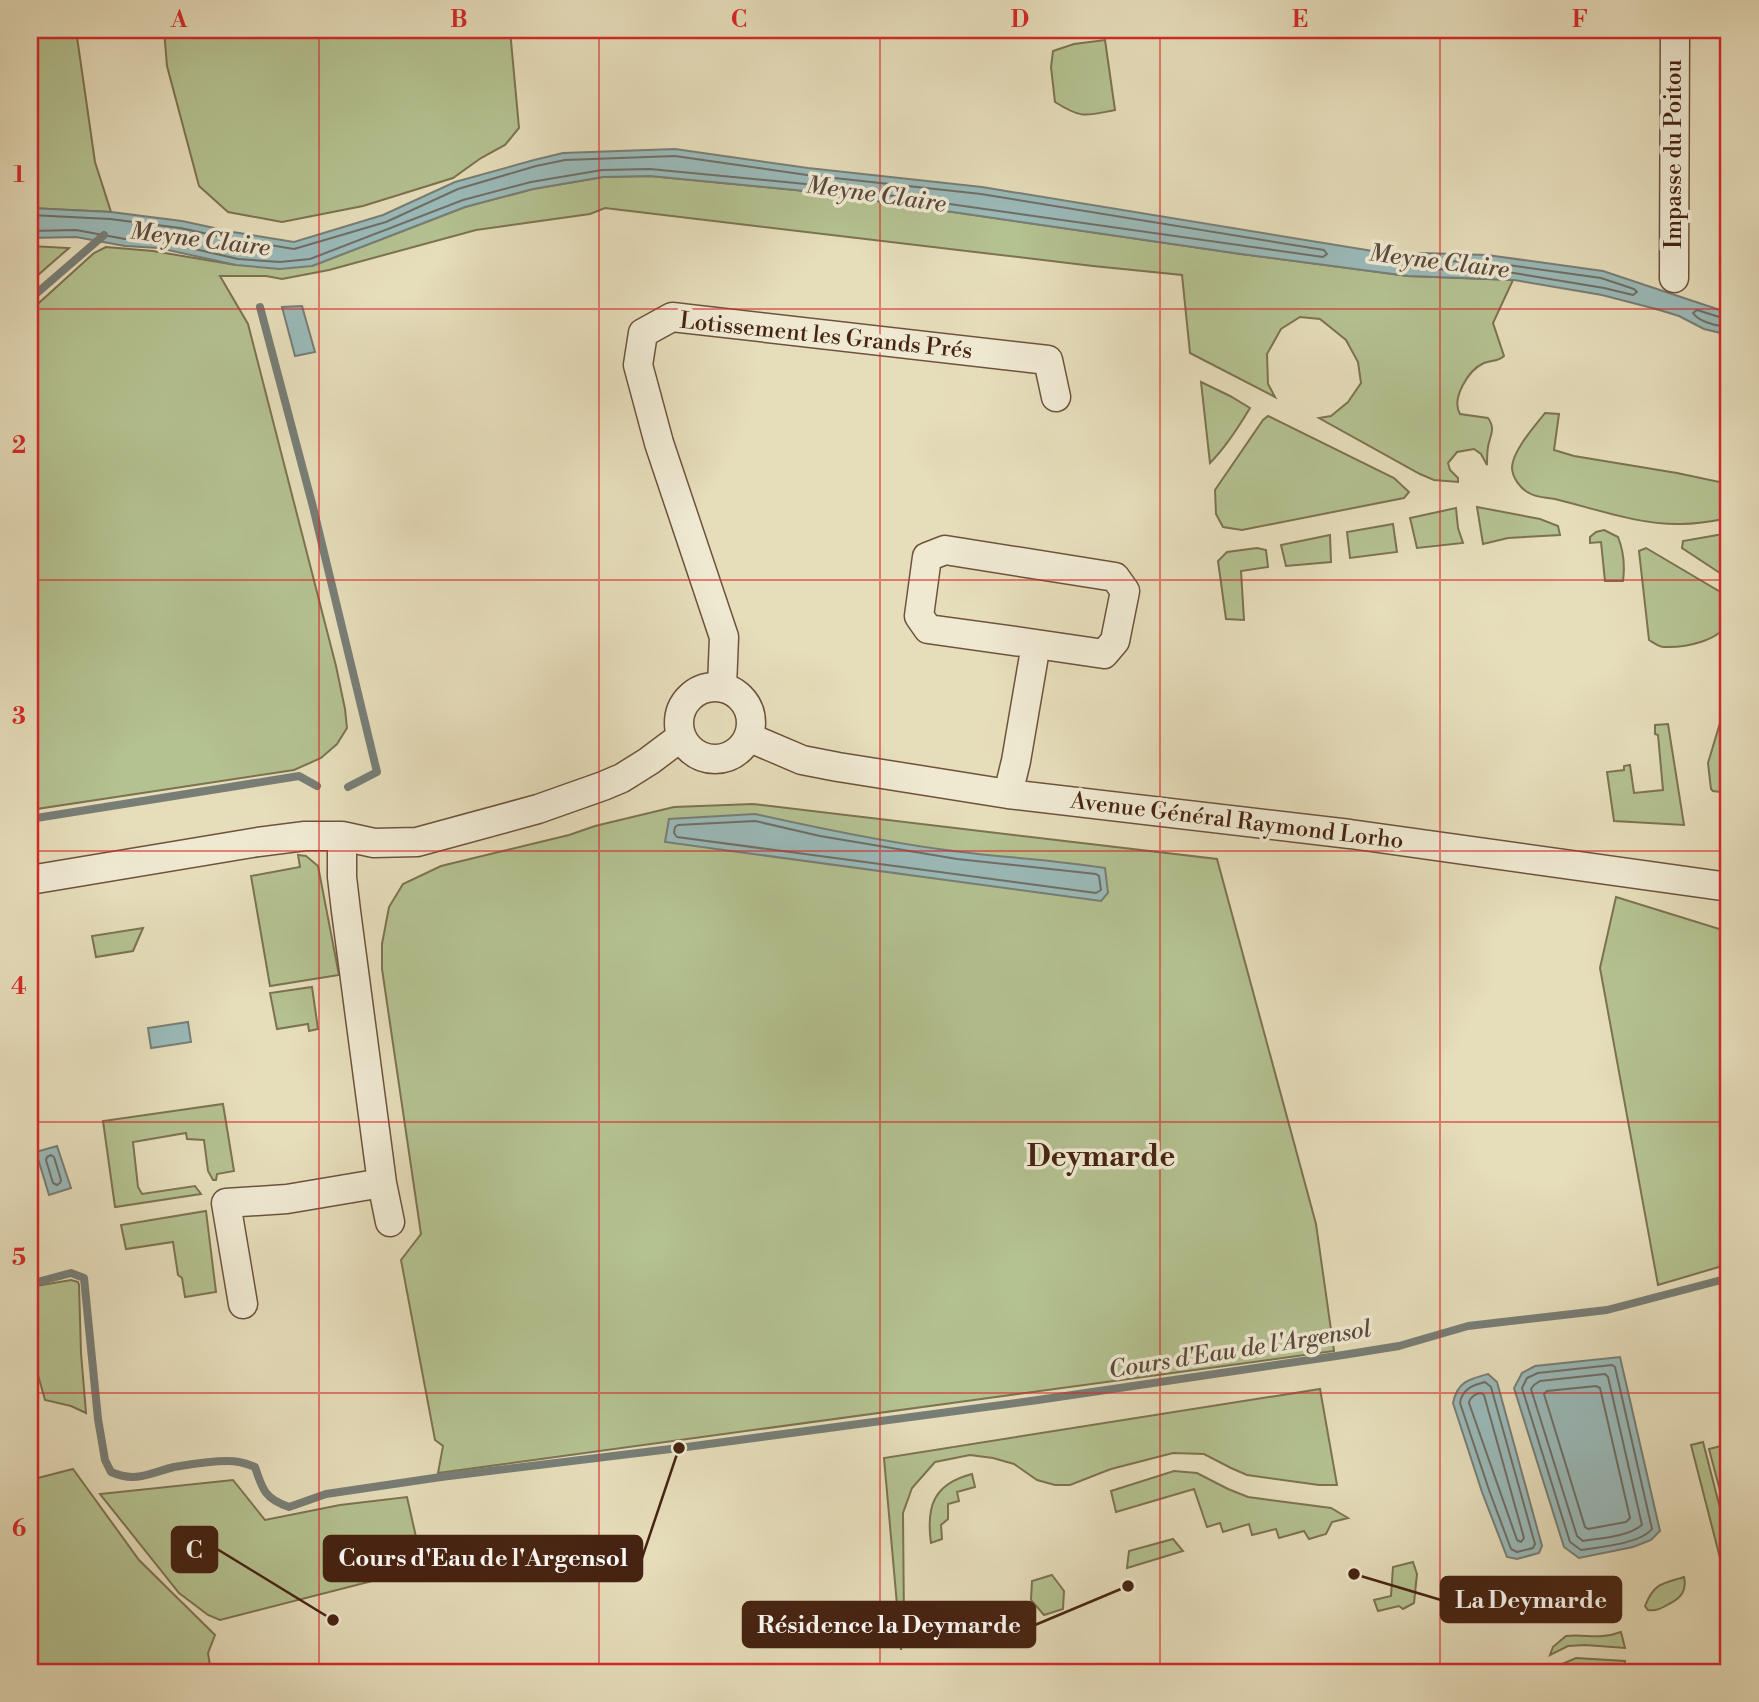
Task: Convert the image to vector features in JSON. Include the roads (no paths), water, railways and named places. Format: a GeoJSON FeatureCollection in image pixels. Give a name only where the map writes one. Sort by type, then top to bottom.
{"type":"FeatureCollection","features":[{"type":"Feature","properties":{"kind":"street","name":"Impasse du Poitou"},"geometry":{"type":"LineString","coordinates":[[1674,278],[1675,30]]}},
{"type":"Feature","properties":{"kind":"street","name":"Lotissement les Grands Prés"},"geometry":{"type":"LineString","coordinates":[[722,687],[724,637],[659,443],[638,365],[643,333],[672,317],[1048,360],[1056,397]]}},
{"type":"Feature","properties":{"kind":"street"},"geometry":{"type":"LineString","coordinates":[[945,550],[1115,577],[1125,591],[1115,640],[1104,654],[1036,644],[928,628],[919,616],[927,557],[945,550]]}},
{"type":"Feature","properties":{"kind":"street"},"geometry":{"type":"LineString","coordinates":[[1008,794],[1036,644]]}},
{"type":"Feature","properties":{"kind":"street"},"geometry":{"type":"LineString","coordinates":[[722,687],[733,691],[747,706],[751,727],[741,748],[732,755],[708,759],[687,747],[678,726],[679,715],[684,704],[700,690],[722,687]]}},
{"type":"Feature","properties":{"kind":"street"},"geometry":{"type":"LineString","coordinates":[[30,880],[305,836],[342,836],[374,843],[417,842],[538,809],[603,786],[622,778],[681,737]]}},
{"type":"Feature","properties":{"kind":"street","name":"Avenue Général Raymond Lorho"},"geometry":{"type":"LineString","coordinates":[[748,737],[802,760],[1008,794],[1350,834],[1729,887]]}},
{"type":"Feature","properties":{"kind":"street"},"geometry":{"type":"LineString","coordinates":[[342,836],[342,877],[346,911],[382,1183],[390,1223]]}},
{"type":"Feature","properties":{"kind":"street"},"geometry":{"type":"LineString","coordinates":[[243,1304],[226,1203],[287,1199],[382,1183]]}},
{"type":"Feature","properties":{"kind":"water","name":"Meyne Claire"},"geometry":{"type":"Polygon","coordinates":[[[675,149],[808,168],[982,187],[1385,253],[1487,255],[1603,271],[1729,313],[1729,335],[1704,329],[1679,316],[1602,295],[1514,280],[1408,276],[815,192],[650,176],[603,177],[533,189],[465,207],[312,266],[280,269],[236,265],[159,248],[125,246],[76,237],[30,238],[30,208],[111,212],[182,221],[294,242],[383,215],[455,182],[534,160],[563,153],[675,149]]]}},
{"type":"Feature","properties":{"kind":"water"},"geometry":{"type":"Polygon","coordinates":[[[302,306],[315,352],[295,356],[282,307],[302,306]]]}},
{"type":"Feature","properties":{"kind":"water"},"geometry":{"type":"Polygon","coordinates":[[[755,814],[910,845],[1105,868],[1108,893],[1101,901],[665,842],[669,819],[755,814]]]}},
{"type":"Feature","properties":{"kind":"water"},"geometry":{"type":"Polygon","coordinates":[[[188,1022],[191,1042],[151,1048],[148,1028],[188,1022]]]}},
{"type":"Feature","properties":{"kind":"water"},"geometry":{"type":"Polygon","coordinates":[[[57,1146],[71,1188],[49,1195],[36,1152],[57,1146]]]}},
{"type":"Feature","properties":{"kind":"water"},"geometry":{"type":"Polygon","coordinates":[[[1620,1357],[1660,1531],[1651,1540],[1633,1547],[1579,1558],[1564,1547],[1514,1388],[1522,1373],[1535,1366],[1620,1357]]]}},
{"type":"Feature","properties":{"kind":"water"},"geometry":{"type":"Polygon","coordinates":[[[1488,1374],[1497,1382],[1542,1546],[1539,1553],[1517,1559],[1507,1557],[1453,1403],[1457,1390],[1465,1382],[1488,1374]]]}},
{"type":"Feature","properties":{"kind":"waterway"},"geometry":{"type":"LineString","coordinates":[[30,299],[104,235]]}},
{"type":"Feature","properties":{"kind":"waterway"},"geometry":{"type":"LineString","coordinates":[[260,307],[313,507],[377,772],[348,787]]}},
{"type":"Feature","properties":{"kind":"waterway"},"geometry":{"type":"LineString","coordinates":[[30,819],[299,776],[317,786]]}},
{"type":"Feature","properties":{"kind":"waterway","name":"Cours d'Eau de l'Argensol"},"geometry":{"type":"LineString","coordinates":[[30,1284],[71,1273],[84,1278],[98,1419],[105,1460],[111,1472],[136,1477],[207,1462],[241,1462],[255,1467],[270,1497],[289,1507],[326,1494],[441,1477],[1038,1400],[1343,1355],[1399,1346],[1468,1326],[1607,1310],[1729,1278]]}},
{"type":"Feature","properties":{"kind":"place","name":"Cours d'Eau de l'Argensol"},"geometry":{"type":"Point","coordinates":[679,1448]}},
{"type":"Feature","properties":{"kind":"place","name":"La Deymarde"},"geometry":{"type":"Point","coordinates":[1354,1574]}},
{"type":"Feature","properties":{"kind":"place","name":"Résidence la Deymarde"},"geometry":{"type":"Point","coordinates":[1128,1586]}},
{"type":"Feature","properties":{"kind":"place","name":"C"},"geometry":{"type":"Point","coordinates":[333,1620]}},
{"type":"Feature","properties":{"kind":"district","name":"Deymarde"},"geometry":{"type":"Point","coordinates":[1101,1157]}}]}
